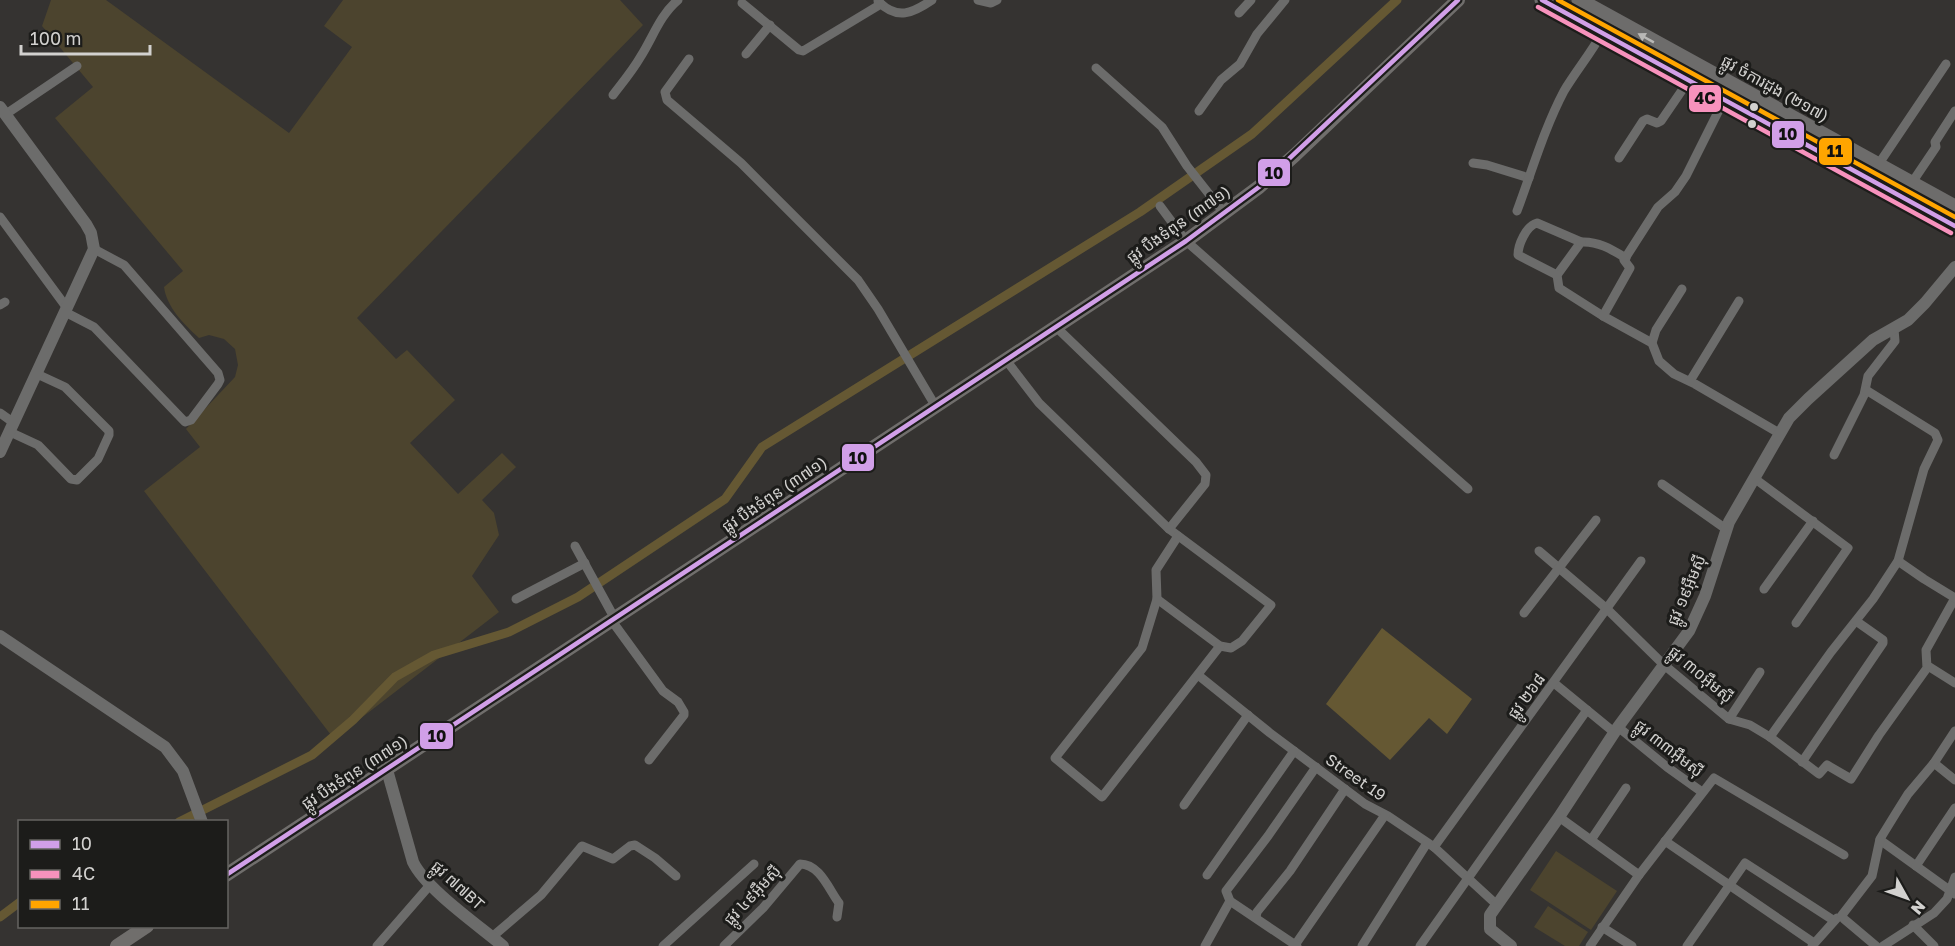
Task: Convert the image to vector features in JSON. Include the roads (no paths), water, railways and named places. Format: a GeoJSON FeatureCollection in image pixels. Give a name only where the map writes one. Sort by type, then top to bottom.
{"type":"FeatureCollection","features":[{"type":"Feature","properties":{"kind":"main road","name":"ផ្លូវ បឹងទំពុន (៣៧១)"},"geometry":{"type":"LineString","coordinates":[[228,874],[1186,241],[1259,187],[1458,0]]}},
{"type":"Feature","properties":{"kind":"main road"},"geometry":{"type":"LineString","coordinates":[[1542,0],[1955,226]]}},
{"type":"Feature","properties":{"kind":"main road","name":"ផ្លូវ ចំការដូង (២១៧)"},"geometry":{"type":"LineString","coordinates":[[1579,0],[1955,207]]}},
{"type":"Feature","properties":{"kind":"main road"},"geometry":{"type":"LineString","coordinates":[[120,945],[146,928]]}},
{"type":"Feature","properties":{"kind":"street"},"geometry":{"type":"LineString","coordinates":[[613,95],[642,54],[659,22],[670,6],[678,0]]}},
{"type":"Feature","properties":{"kind":"street"},"geometry":{"type":"LineString","coordinates":[[742,3],[803,51],[879,2],[891,11],[909,13],[915,12],[932,0]]}},
{"type":"Feature","properties":{"kind":"street"},"geometry":{"type":"LineString","coordinates":[[978,0],[991,3],[997,0]]}},
{"type":"Feature","properties":{"kind":"street"},"geometry":{"type":"LineString","coordinates":[[1239,13],[1251,0]]}},
{"type":"Feature","properties":{"kind":"street"},"geometry":{"type":"LineString","coordinates":[[1199,111],[1221,80],[1240,64],[1257,34],[1285,0]]}},
{"type":"Feature","properties":{"kind":"street"},"geometry":{"type":"LineString","coordinates":[[746,54],[770,25]]}},
{"type":"Feature","properties":{"kind":"street"},"geometry":{"type":"LineString","coordinates":[[1517,211],[1541,143],[1565,90],[1602,33]]}},
{"type":"Feature","properties":{"kind":"street"},"geometry":{"type":"LineString","coordinates":[[689,59],[666,92],[667,100],[741,163],[858,280],[878,309],[936,407]]}},
{"type":"Feature","properties":{"kind":"street"},"geometry":{"type":"LineString","coordinates":[[1878,165],[1946,64]]}},
{"type":"Feature","properties":{"kind":"street"},"geometry":{"type":"LineString","coordinates":[[0,452],[94,249],[91,233],[86,224],[3,111],[77,66]]}},
{"type":"Feature","properties":{"kind":"street"},"geometry":{"type":"LineString","coordinates":[[1096,68],[1162,127],[1187,166],[1224,213]]}},
{"type":"Feature","properties":{"kind":"street"},"geometry":{"type":"LineString","coordinates":[[1619,158],[1644,121],[1647,119],[1658,123],[1689,80]]}},
{"type":"Feature","properties":{"kind":"street"},"geometry":{"type":"LineString","coordinates":[[1603,316],[1629,268],[1624,261],[1658,207],[1675,192],[1686,176],[1724,100]]}},
{"type":"Feature","properties":{"kind":"street"},"geometry":{"type":"LineString","coordinates":[[1911,184],[1936,147],[1935,142],[1955,111]]}},
{"type":"Feature","properties":{"kind":"street"},"geometry":{"type":"LineString","coordinates":[[1473,163],[1529,178]]}},
{"type":"Feature","properties":{"kind":"street"},"geometry":{"type":"LineString","coordinates":[[1160,206],[1186,241],[1468,489]]}},
{"type":"Feature","properties":{"kind":"street"},"geometry":{"type":"LineString","coordinates":[[0,217],[66,310],[94,327],[185,422],[192,420],[218,384],[220,380],[218,373],[124,265],[94,249]]}},
{"type":"Feature","properties":{"kind":"street"},"geometry":{"type":"LineString","coordinates":[[1557,275],[1518,255],[1517,251],[1533,224],[1537,223],[1581,242],[1603,245],[1626,258]]}},
{"type":"Feature","properties":{"kind":"street"},"geometry":{"type":"LineString","coordinates":[[1581,242],[1557,275],[1560,289],[1652,343]]}},
{"type":"Feature","properties":{"kind":"street","name":"ផ្លូវ ១៩អ៊ឹមស៊ី"},"geometry":{"type":"LineString","coordinates":[[1511,946],[1490,929],[1490,915],[1559,817],[1616,730],[1693,624],[1705,596],[1726,529],[1779,433],[1798,408],[1873,340],[1908,320],[1955,267]]}},
{"type":"Feature","properties":{"kind":"street"},"geometry":{"type":"LineString","coordinates":[[1682,289],[1656,330],[1652,343],[1656,356],[1663,366],[1674,374],[1779,433]]}},
{"type":"Feature","properties":{"kind":"street"},"geometry":{"type":"LineString","coordinates":[[1690,381],[1739,301]]}},
{"type":"Feature","properties":{"kind":"street"},"geometry":{"type":"LineString","coordinates":[[1056,327],[1206,474],[1205,484],[1169,529]]}},
{"type":"Feature","properties":{"kind":"street"},"geometry":{"type":"LineString","coordinates":[[1834,455],[1850,428],[1866,390],[1868,376],[1895,341],[1894,329]]}},
{"type":"Feature","properties":{"kind":"street"},"geometry":{"type":"LineString","coordinates":[[1006,360],[1039,403],[1169,529],[1271,605],[1242,641],[1231,648],[1220,646],[1157,599]]}},
{"type":"Feature","properties":{"kind":"street"},"geometry":{"type":"LineString","coordinates":[[0,413],[12,427],[38,445],[71,479],[77,480],[98,459],[109,430],[65,387],[37,374]]}},
{"type":"Feature","properties":{"kind":"street"},"geometry":{"type":"LineString","coordinates":[[1770,737],[1798,696],[1873,599],[1898,561],[1924,469],[1938,437],[1866,390]]}},
{"type":"Feature","properties":{"kind":"street"},"geometry":{"type":"LineString","coordinates":[[1754,478],[1848,548],[1796,623]]}},
{"type":"Feature","properties":{"kind":"street"},"geometry":{"type":"LineString","coordinates":[[1662,484],[1726,529]]}},
{"type":"Feature","properties":{"kind":"street"},"geometry":{"type":"LineString","coordinates":[[1524,613],[1596,520]]}},
{"type":"Feature","properties":{"kind":"street"},"geometry":{"type":"LineString","coordinates":[[1764,589],[1813,521]]}},
{"type":"Feature","properties":{"kind":"street"},"geometry":{"type":"LineString","coordinates":[[1178,536],[1156,570],[1157,599],[1142,648],[1054,758],[1102,797],[1220,646]]}},
{"type":"Feature","properties":{"kind":"street"},"geometry":{"type":"LineString","coordinates":[[575,546],[614,620],[663,691],[678,702],[684,712],[649,760]]}},
{"type":"Feature","properties":{"kind":"street","name":"ផ្លូវ ៣០អ៊ឹមស៊ី"},"geometry":{"type":"LineString","coordinates":[[1539,551],[1607,609],[1663,664],[1730,718],[1750,725],[1770,737],[1802,762]]}},
{"type":"Feature","properties":{"kind":"street","name":"ផ្លូវ ២៦៨"},"geometry":{"type":"LineString","coordinates":[[1362,946],[1431,845],[1554,682],[1641,561]]}},
{"type":"Feature","properties":{"kind":"street"},"geometry":{"type":"LineString","coordinates":[[1856,621],[1883,643],[1802,762],[1819,774],[1827,765],[1851,779],[1928,666],[1926,650],[1955,598],[1898,561]]}},
{"type":"Feature","properties":{"kind":"street"},"geometry":{"type":"LineString","coordinates":[[516,599],[585,563]]}},
{"type":"Feature","properties":{"kind":"street"},"geometry":{"type":"LineString","coordinates":[[0,636],[157,740],[170,752],[183,771],[201,820]]}},
{"type":"Feature","properties":{"kind":"street"},"geometry":{"type":"LineString","coordinates":[[1928,666],[1955,683]]}},
{"type":"Feature","properties":{"kind":"street"},"geometry":{"type":"LineString","coordinates":[[1730,718],[1760,672]]}},
{"type":"Feature","properties":{"kind":"street","name":"Street 19"},"geometry":{"type":"LineString","coordinates":[[1198,675],[1365,804],[1431,845],[1496,904]]}},
{"type":"Feature","properties":{"kind":"street","name":"ផ្លូវ ៣៣អ៊ឹមស៊ី"},"geometry":{"type":"LineString","coordinates":[[1554,682],[1587,710],[1702,792]]}},
{"type":"Feature","properties":{"kind":"street"},"geometry":{"type":"LineString","coordinates":[[1420,946],[1587,710]]}},
{"type":"Feature","properties":{"kind":"street"},"geometry":{"type":"LineString","coordinates":[[1184,805],[1248,715]]}},
{"type":"Feature","properties":{"kind":"street"},"geometry":{"type":"LineString","coordinates":[[1665,841],[1813,945],[1872,876],[1880,840],[1908,794],[1934,763],[1955,731]]}},
{"type":"Feature","properties":{"kind":"street"},"geometry":{"type":"LineString","coordinates":[[1207,875],[1294,751]]}},
{"type":"Feature","properties":{"kind":"street"},"geometry":{"type":"LineString","coordinates":[[1934,763],[1955,780]]}},
{"type":"Feature","properties":{"kind":"street"},"geometry":{"type":"LineString","coordinates":[[1316,767],[1226,891],[1230,901],[1296,945],[1385,815]]}},
{"type":"Feature","properties":{"kind":"street","name":"ផ្លូវ ៧៧BT"},"geometry":{"type":"LineString","coordinates":[[387,770],[412,862],[418,873],[503,946]]}},
{"type":"Feature","properties":{"kind":"street"},"geometry":{"type":"LineString","coordinates":[[1590,946],[1712,779],[1716,778],[1844,855]]}},
{"type":"Feature","properties":{"kind":"street"},"geometry":{"type":"LineString","coordinates":[[1591,840],[1626,788]]}},
{"type":"Feature","properties":{"kind":"street"},"geometry":{"type":"LineString","coordinates":[[1256,917],[1257,912],[1290,871],[1345,789]]}},
{"type":"Feature","properties":{"kind":"street"},"geometry":{"type":"LineString","coordinates":[[1916,866],[1955,808]]}},
{"type":"Feature","properties":{"kind":"street"},"geometry":{"type":"LineString","coordinates":[[1559,817],[1640,875]]}},
{"type":"Feature","properties":{"kind":"street"},"geometry":{"type":"LineString","coordinates":[[1880,840],[1952,892]]}},
{"type":"Feature","properties":{"kind":"street"},"geometry":{"type":"LineString","coordinates":[[492,937],[541,895],[582,846],[613,859],[635,844],[656,858],[676,876]]}},
{"type":"Feature","properties":{"kind":"street"},"geometry":{"type":"LineString","coordinates":[[1687,946],[1746,863],[1844,919],[1876,946]]}},
{"type":"Feature","properties":{"kind":"street"},"geometry":{"type":"LineString","coordinates":[[663,946],[754,864]]}},
{"type":"Feature","properties":{"kind":"street","name":"ផ្លូវ ៤៩អ៊ឹមស៊ី"},"geometry":{"type":"LineString","coordinates":[[724,946],[763,908],[800,864],[806,864],[823,877],[828,889],[839,903],[837,918]]}},
{"type":"Feature","properties":{"kind":"street"},"geometry":{"type":"LineString","coordinates":[[1882,946],[1940,907],[1952,892],[1955,877]]}},
{"type":"Feature","properties":{"kind":"street"},"geometry":{"type":"LineString","coordinates":[[377,946],[430,885]]}},
{"type":"Feature","properties":{"kind":"street"},"geometry":{"type":"LineString","coordinates":[[1206,946],[1230,901]]}},
{"type":"Feature","properties":{"kind":"street"},"geometry":{"type":"LineString","coordinates":[[1913,925],[1934,946]]}},
{"type":"Feature","properties":{"kind":"street"},"geometry":{"type":"LineString","coordinates":[[1602,927],[1632,946]]}},
{"type":"Feature","properties":{"kind":"waterway"},"geometry":{"type":"LineString","coordinates":[[183,820],[312,755],[353,720],[395,677],[434,655],[509,632],[578,597],[725,499],[762,447],[1140,212],[1252,134],[1397,0]]}},
{"type":"Feature","properties":{"kind":"waterway"},"geometry":{"type":"LineString","coordinates":[[0,917],[18,904]]}}]}
